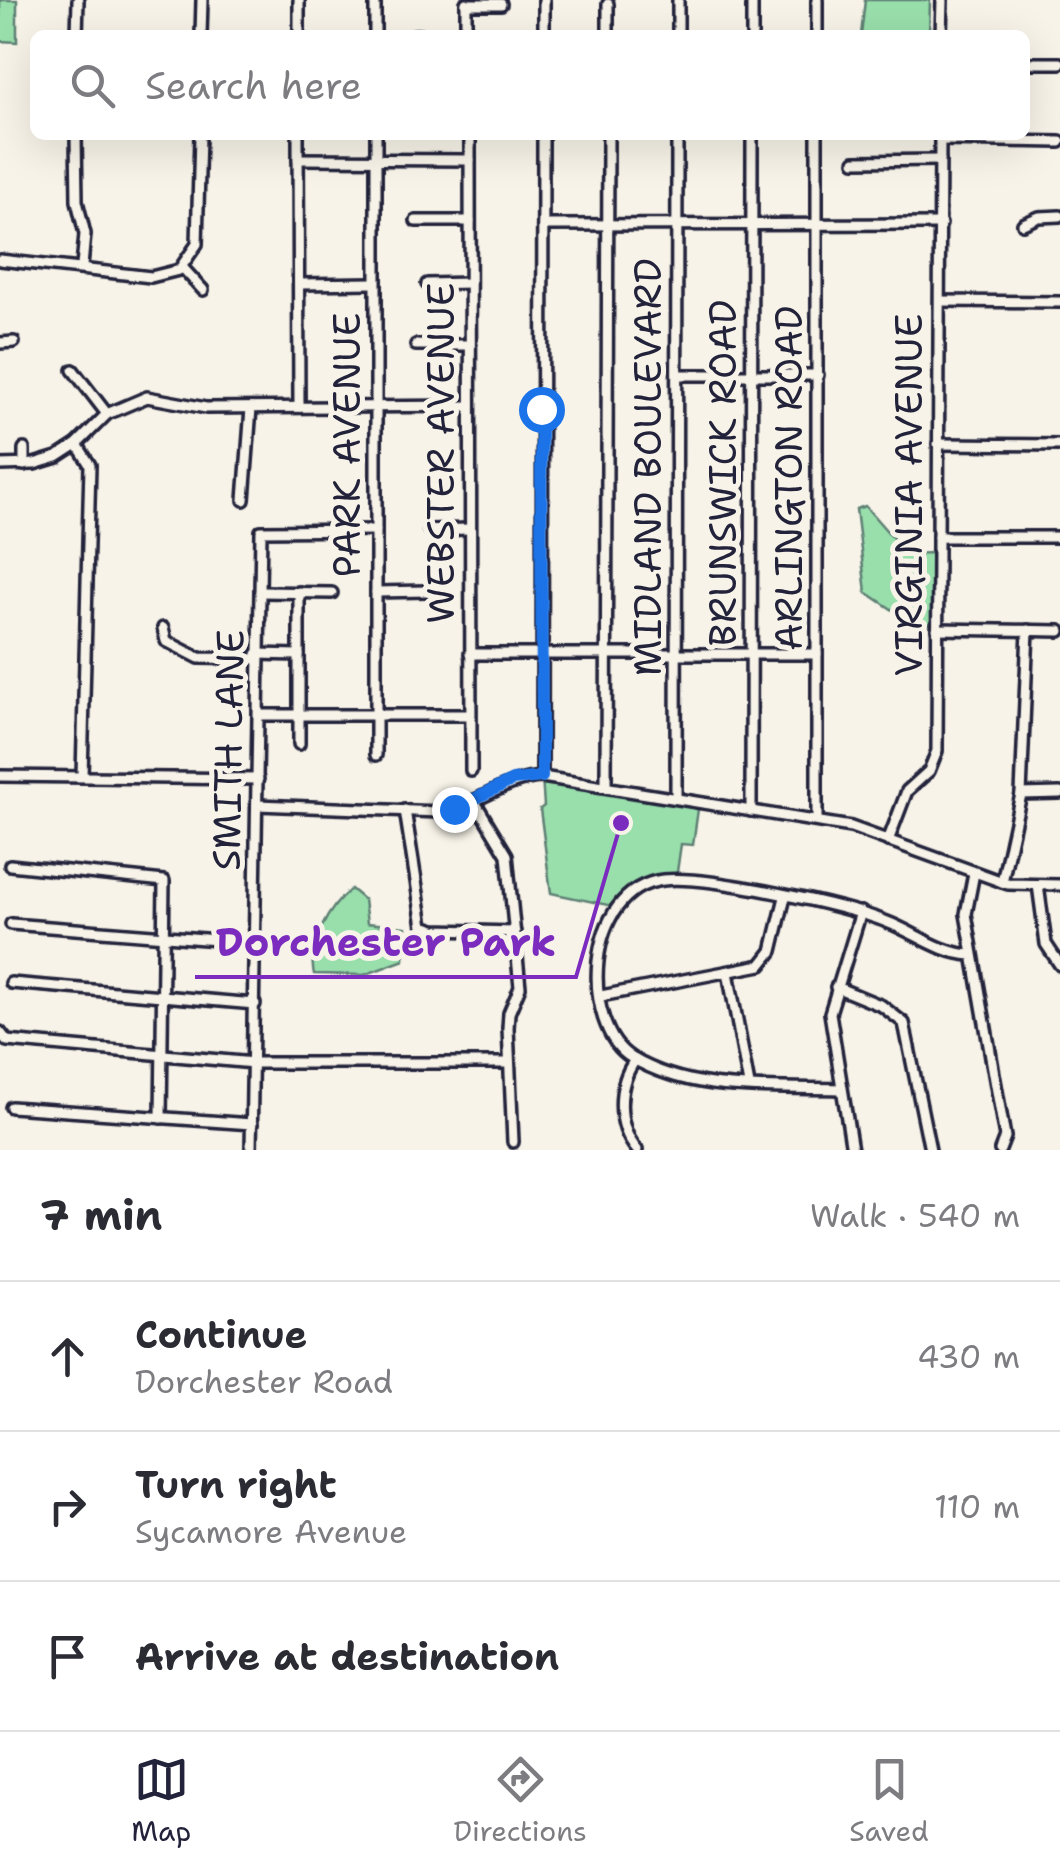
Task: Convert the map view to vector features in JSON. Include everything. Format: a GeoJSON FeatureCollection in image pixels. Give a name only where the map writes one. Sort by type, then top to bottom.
{"type":"FeatureCollection","features":[{"type":"Feature","properties":{"kind":"street"},"geometry":{"type":"LineString","coordinates":[[78,0],[78,30]]}},
{"type":"Feature","properties":{"kind":"street"},"geometry":{"type":"LineString","coordinates":[[201,30],[202,0]]}},
{"type":"Feature","properties":{"kind":"street"},"geometry":{"type":"LineString","coordinates":[[299,0],[299,30]]}},
{"type":"Feature","properties":{"kind":"street"},"geometry":{"type":"LineString","coordinates":[[375,0],[375,30]]}},
{"type":"Feature","properties":{"kind":"street"},"geometry":{"type":"LineString","coordinates":[[544,0],[544,30]]}},
{"type":"Feature","properties":{"kind":"street"},"geometry":{"type":"LineString","coordinates":[[678,0],[678,30]]}},
{"type":"Feature","properties":{"kind":"street"},"geometry":{"type":"LineString","coordinates":[[752,0],[752,30]]}},
{"type":"Feature","properties":{"kind":"street"},"geometry":{"type":"LineString","coordinates":[[817,0],[817,30]]}},
{"type":"Feature","properties":{"kind":"street"},"geometry":{"type":"LineString","coordinates":[[941,30],[942,0]]}},
{"type":"Feature","properties":{"kind":"street"},"geometry":{"type":"LineString","coordinates":[[466,30],[466,2],[501,4]]}},
{"type":"Feature","properties":{"kind":"street"},"geometry":{"type":"LineString","coordinates":[[608,4],[608,30]]}},
{"type":"Feature","properties":{"kind":"street"},"geometry":{"type":"LineString","coordinates":[[1030,63],[1060,63]]}},
{"type":"Feature","properties":{"kind":"street"},"geometry":{"type":"LineString","coordinates":[[76,140],[77,201],[85,234],[82,266]]}},
{"type":"Feature","properties":{"kind":"street"},"geometry":{"type":"LineString","coordinates":[[0,260],[152,276],[182,267],[195,251],[198,232],[200,140]]}},
{"type":"Feature","properties":{"kind":"street"},"geometry":{"type":"LineString","coordinates":[[298,140],[299,407]]}},
{"type":"Feature","properties":{"kind":"street","name":"PARK AVENUE"},"geometry":{"type":"LineString","coordinates":[[376,140],[376,754]]}},
{"type":"Feature","properties":{"kind":"street","name":"WEBSTER AVENUE"},"geometry":{"type":"LineString","coordinates":[[470,140],[470,530],[464,592],[470,654],[471,770]]}},
{"type":"Feature","properties":{"kind":"street"},"geometry":{"type":"LineString","coordinates":[[542,777],[543,140]]}},
{"type":"Feature","properties":{"kind":"street"},"geometry":{"type":"LineString","coordinates":[[606,788],[608,140]]}},
{"type":"Feature","properties":{"kind":"street","name":"MIDLAND BOULEVARD"},"geometry":{"type":"LineString","coordinates":[[676,798],[677,140]]}},
{"type":"Feature","properties":{"kind":"street","name":"BRUNSWICK ROAD"},"geometry":{"type":"LineString","coordinates":[[751,811],[752,140]]}},
{"type":"Feature","properties":{"kind":"street","name":"ARLINGTON ROAD"},"geometry":{"type":"LineString","coordinates":[[816,140],[817,822]]}},
{"type":"Feature","properties":{"kind":"street","name":"VIRGINIA AVENUE"},"geometry":{"type":"LineString","coordinates":[[888,841],[908,791],[929,771],[937,752],[940,140]]}},
{"type":"Feature","properties":{"kind":"street"},"geometry":{"type":"LineString","coordinates":[[1000,140],[1060,142]]}},
{"type":"Feature","properties":{"kind":"street"},"geometry":{"type":"LineString","coordinates":[[298,159],[470,160]]}},
{"type":"Feature","properties":{"kind":"street"},"geometry":{"type":"LineString","coordinates":[[856,162],[940,160]]}},
{"type":"Feature","properties":{"kind":"street"},"geometry":{"type":"LineString","coordinates":[[1023,224],[1038,216],[1060,216]]}},
{"type":"Feature","properties":{"kind":"street"},"geometry":{"type":"LineString","coordinates":[[416,221],[470,221]]}},
{"type":"Feature","properties":{"kind":"street"},"geometry":{"type":"LineString","coordinates":[[542,225],[942,224]]}},
{"type":"Feature","properties":{"kind":"street"},"geometry":{"type":"LineString","coordinates":[[182,267],[203,290]]}},
{"type":"Feature","properties":{"kind":"street"},"geometry":{"type":"LineString","coordinates":[[299,284],[376,283]]}},
{"type":"Feature","properties":{"kind":"street"},"geometry":{"type":"LineString","coordinates":[[427,284],[470,283]]}},
{"type":"Feature","properties":{"kind":"street"},"geometry":{"type":"LineString","coordinates":[[940,301],[1060,302]]}},
{"type":"Feature","properties":{"kind":"street"},"geometry":{"type":"LineString","coordinates":[[0,343],[14,342]]}},
{"type":"Feature","properties":{"kind":"street"},"geometry":{"type":"LineString","coordinates":[[416,345],[469,345]]}},
{"type":"Feature","properties":{"kind":"street"},"geometry":{"type":"LineString","coordinates":[[73,370],[107,414]]}},
{"type":"Feature","properties":{"kind":"street"},"geometry":{"type":"LineString","coordinates":[[678,375],[818,375]]}},
{"type":"Feature","properties":{"kind":"street"},"geometry":{"type":"LineString","coordinates":[[0,465],[47,461],[78,444],[107,414],[147,397],[199,408],[470,406]]}},
{"type":"Feature","properties":{"kind":"street"},"geometry":{"type":"LineString","coordinates":[[244,500],[256,408]]}},
{"type":"Feature","properties":{"kind":"street"},"geometry":{"type":"LineString","coordinates":[[78,444],[90,466],[82,776]]}},
{"type":"Feature","properties":{"kind":"street"},"geometry":{"type":"LineString","coordinates":[[938,444],[1060,445]]}},
{"type":"Feature","properties":{"kind":"street"},"geometry":{"type":"LineString","coordinates":[[24,449],[24,465]]}},
{"type":"Feature","properties":{"kind":"street","name":"SMITH LANE"},"geometry":{"type":"LineString","coordinates":[[251,1150],[261,531],[376,530]]}},
{"type":"Feature","properties":{"kind":"street"},"geometry":{"type":"LineString","coordinates":[[429,530],[470,530]]}},
{"type":"Feature","properties":{"kind":"street"},"geometry":{"type":"LineString","coordinates":[[938,537],[1060,537]]}},
{"type":"Feature","properties":{"kind":"street"},"geometry":{"type":"LineString","coordinates":[[376,592],[428,591]]}},
{"type":"Feature","properties":{"kind":"street"},"geometry":{"type":"LineString","coordinates":[[260,592],[332,593]]}},
{"type":"Feature","properties":{"kind":"street"},"geometry":{"type":"LineString","coordinates":[[299,592],[299,744]]}},
{"type":"Feature","properties":{"kind":"street"},"geometry":{"type":"LineString","coordinates":[[163,628],[166,641],[187,655],[300,656]]}},
{"type":"Feature","properties":{"kind":"street"},"geometry":{"type":"LineString","coordinates":[[937,629],[1060,630]]}},
{"type":"Feature","properties":{"kind":"street"},"geometry":{"type":"LineString","coordinates":[[1002,882],[1021,794],[1028,630]]}},
{"type":"Feature","properties":{"kind":"street"},"geometry":{"type":"LineString","coordinates":[[470,654],[817,654]]}},
{"type":"Feature","properties":{"kind":"street"},"geometry":{"type":"LineString","coordinates":[[259,715],[470,715]]}},
{"type":"Feature","properties":{"kind":"street"},"geometry":{"type":"LineString","coordinates":[[0,776],[258,779]]}},
{"type":"Feature","properties":{"kind":"street"},"geometry":{"type":"LineString","coordinates":[[257,805],[440,812],[475,802],[513,780],[542,777],[852,827],[1002,882],[1060,885]]}},
{"type":"Feature","properties":{"kind":"street"},"geometry":{"type":"LineString","coordinates":[[1021,794],[1060,793]]}},
{"type":"Feature","properties":{"kind":"street"},"geometry":{"type":"LineString","coordinates":[[475,802],[506,855],[515,932],[520,988],[509,1013],[513,1142]]}},
{"type":"Feature","properties":{"kind":"street"},"geometry":{"type":"LineString","coordinates":[[405,810],[417,871],[420,920],[425,928],[515,932]]}},
{"type":"Feature","properties":{"kind":"street"},"geometry":{"type":"LineString","coordinates":[[10,865],[164,881],[161,1118]]}},
{"type":"Feature","properties":{"kind":"street"},"geometry":{"type":"LineString","coordinates":[[974,873],[966,906],[971,955],[1005,1137],[1000,1150]]}},
{"type":"Feature","properties":{"kind":"street"},"geometry":{"type":"LineString","coordinates":[[841,1088],[684,1080],[634,1060],[612,1036],[601,996],[597,954],[603,928],[617,907],[639,889],[658,881],[681,879],[861,912],[943,950],[971,955]]}},
{"type":"Feature","properties":{"kind":"street"},"geometry":{"type":"LineString","coordinates":[[1038,885],[1046,944],[1060,965]]}},
{"type":"Feature","properties":{"kind":"street"},"geometry":{"type":"LineString","coordinates":[[601,996],[766,962],[786,898]]}},
{"type":"Feature","properties":{"kind":"street"},"geometry":{"type":"LineString","coordinates":[[852,1150],[830,1032],[830,1006],[861,912]]}},
{"type":"Feature","properties":{"kind":"street"},"geometry":{"type":"LineString","coordinates":[[11,924],[256,943]]}},
{"type":"Feature","properties":{"kind":"street"},"geometry":{"type":"LineString","coordinates":[[728,972],[749,1085]]}},
{"type":"Feature","properties":{"kind":"street"},"geometry":{"type":"LineString","coordinates":[[11,983],[254,1004]]}},
{"type":"Feature","properties":{"kind":"street"},"geometry":{"type":"LineString","coordinates":[[836,987],[882,1006],[904,1024],[930,1150]]}},
{"type":"Feature","properties":{"kind":"street"},"geometry":{"type":"LineString","coordinates":[[0,1032],[7,1041],[254,1063],[509,1063]]}},
{"type":"Feature","properties":{"kind":"street"},"geometry":{"type":"LineString","coordinates":[[634,1060],[620,1093],[637,1150]]}},
{"type":"Feature","properties":{"kind":"street"},"geometry":{"type":"LineString","coordinates":[[11,1107],[252,1124]]}},
{"type":"Feature","properties":{"kind":"green space"},"geometry":{"type":"Polygon","coordinates":[[[0,0],[17,0],[17,42],[0,41],[0,0]]]}},
{"type":"Feature","properties":{"kind":"green space"},"geometry":{"type":"Polygon","coordinates":[[[865,0],[930,0],[929,30],[862,30],[865,0]]]}},
{"type":"Feature","properties":{"kind":"green space"},"geometry":{"type":"Polygon","coordinates":[[[865,506],[907,554],[932,553],[932,625],[905,618],[866,592],[856,509],[865,506]]]}},
{"type":"Feature","properties":{"kind":"green space"},"geometry":{"type":"Polygon","coordinates":[[[542,777],[699,802],[693,845],[681,844],[676,879],[651,883],[617,907],[551,893],[540,809],[544,806],[542,777]]]}},
{"type":"Feature","properties":{"kind":"green space"},"geometry":{"type":"Polygon","coordinates":[[[351,889],[364,900],[367,923],[406,927],[404,960],[364,975],[314,974],[314,951],[322,927],[351,889]]]}},
{"type":"Feature","properties":{"kind":"place","name":"Dorchester Park"},"geometry":{"type":"Point","coordinates":[621,823]}},
{"type":"Feature","properties":{"kind":"route"},"geometry":{"type":"LineString","coordinates":[[454,809],[513,780],[542,777],[541,409]]}}]}
